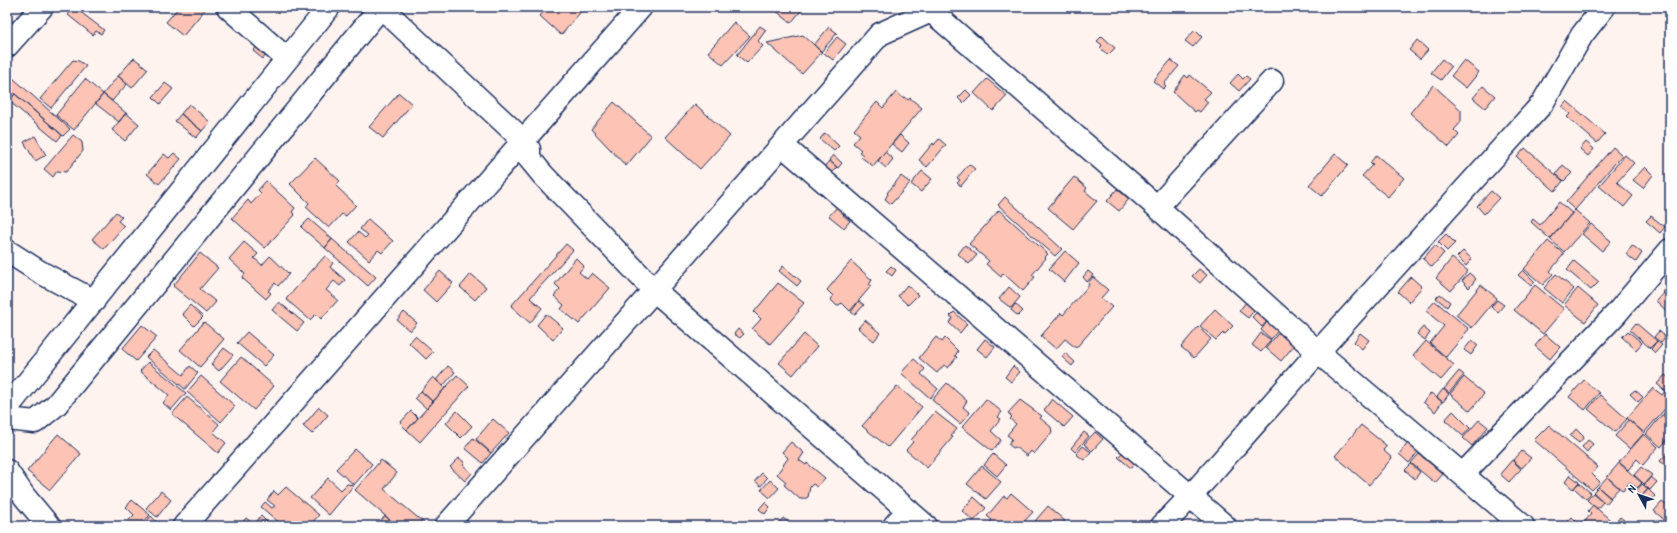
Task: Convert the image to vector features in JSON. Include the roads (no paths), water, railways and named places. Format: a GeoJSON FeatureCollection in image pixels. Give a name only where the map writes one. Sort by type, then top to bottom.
{"type":"FeatureCollection","features":[{"type":"Feature","properties":{"kind":"street"},"geometry":{"type":"LineString","coordinates":[[7,46],[42,7]]}},
{"type":"Feature","properties":{"kind":"street"},"geometry":{"type":"LineString","coordinates":[[228,7],[287,59]]}},
{"type":"Feature","properties":{"kind":"street"},"geometry":{"type":"LineString","coordinates":[[7,408],[329,7]]}},
{"type":"Feature","properties":{"kind":"street"},"geometry":{"type":"LineString","coordinates":[[7,419],[35,422],[56,405],[381,7],[524,141],[529,149],[529,158],[543,176],[654,290],[901,518],[926,526]]}},
{"type":"Feature","properties":{"kind":"street"},"geometry":{"type":"LineString","coordinates":[[184,526],[641,7]]}},
{"type":"Feature","properties":{"kind":"street"},"geometry":{"type":"LineString","coordinates":[[1162,526],[1191,496],[1318,352],[1542,104],[1582,35],[1604,7]]}},
{"type":"Feature","properties":{"kind":"street"},"geometry":{"type":"LineString","coordinates":[[446,526],[880,34],[931,11],[1157,208],[1318,352],[1523,526]]}},
{"type":"Feature","properties":{"kind":"street"},"geometry":{"type":"LineString","coordinates":[[1157,208],[1272,81]]}},
{"type":"Feature","properties":{"kind":"street"},"geometry":{"type":"LineString","coordinates":[[782,145],[1225,526]]}},
{"type":"Feature","properties":{"kind":"street"},"geometry":{"type":"LineString","coordinates":[[1463,474],[1616,314],[1670,250]]}},
{"type":"Feature","properties":{"kind":"street"},"geometry":{"type":"LineString","coordinates":[[7,251],[40,272],[94,301]]}},
{"type":"Feature","properties":{"kind":"street"},"geometry":{"type":"LineString","coordinates":[[7,471],[24,496],[49,526]]}}]}
